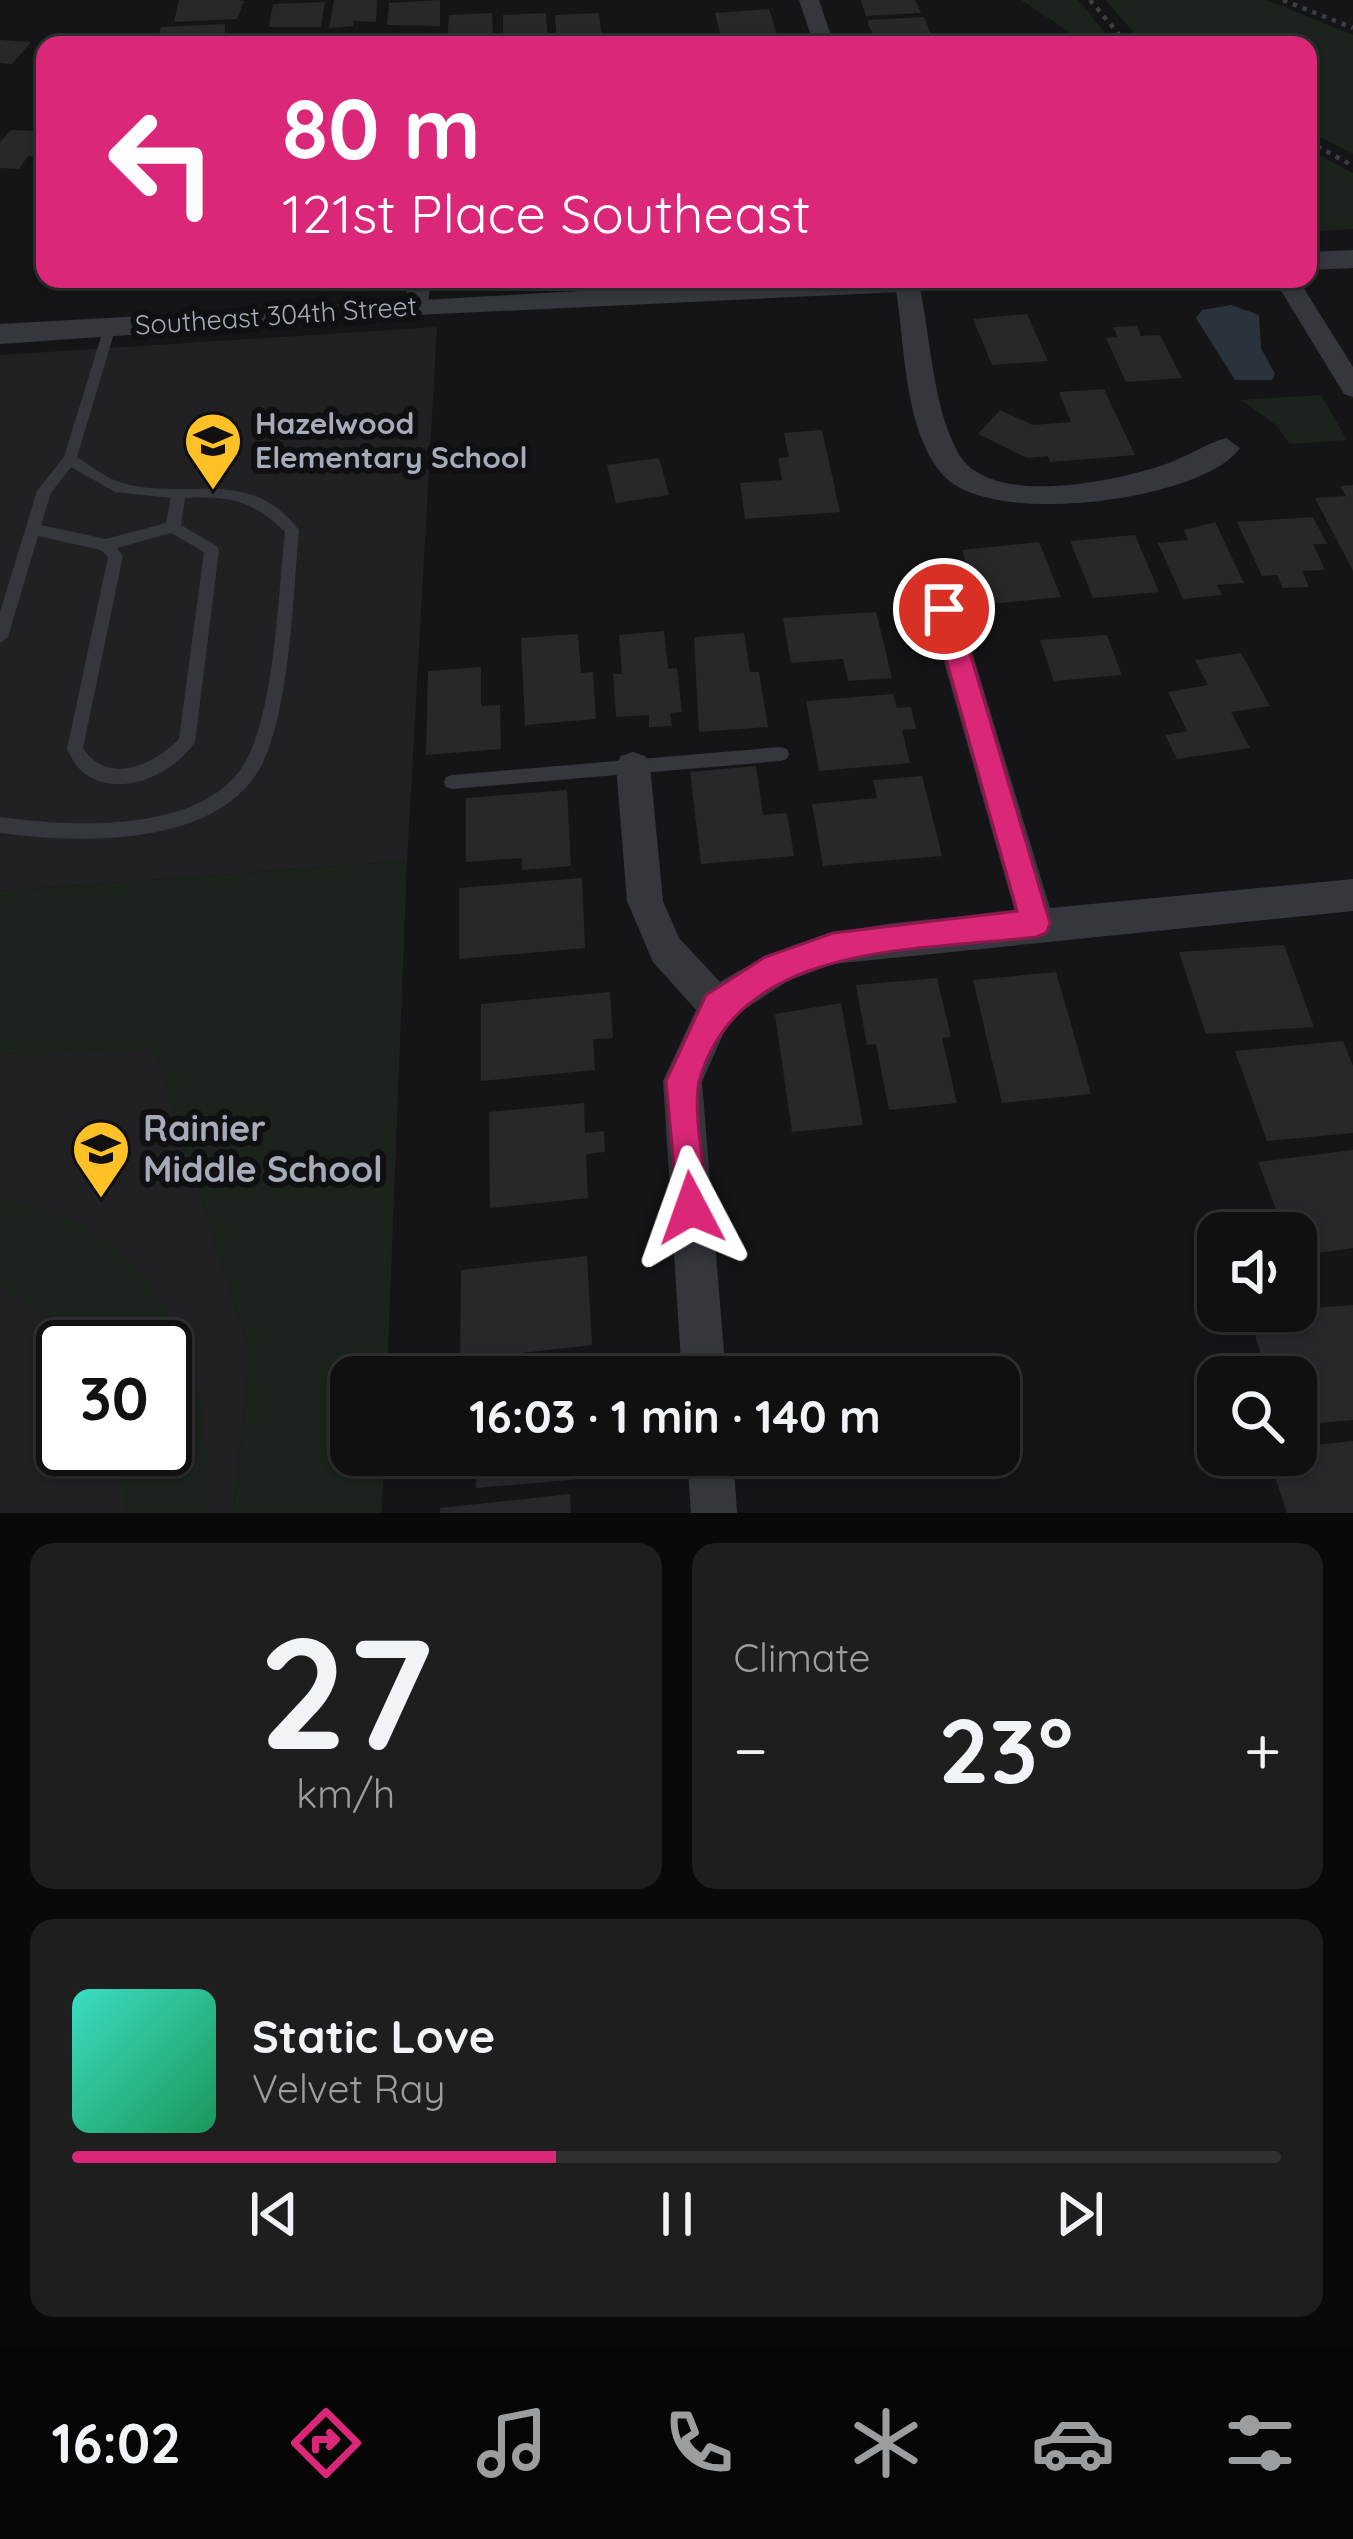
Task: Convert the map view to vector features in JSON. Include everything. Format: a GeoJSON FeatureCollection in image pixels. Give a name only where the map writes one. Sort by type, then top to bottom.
{"type":"FeatureCollection","features":[{"type":"Feature","properties":{"kind":"street"},"geometry":{"type":"LineString","coordinates":[[809,0],[821,36]]}},
{"type":"Feature","properties":{"kind":"street"},"geometry":{"type":"LineString","coordinates":[[1317,261],[1353,259]]}},
{"type":"Feature","properties":{"kind":"street","name":"Southeast 304th Street"},"geometry":{"type":"LineString","coordinates":[[0,334],[110,327],[418,293],[622,288]]}},
{"type":"Feature","properties":{"kind":"street"},"geometry":{"type":"LineString","coordinates":[[908,288],[918,358],[944,451],[953,470],[970,482],[1024,495],[1082,493],[1198,467],[1226,448]]}},
{"type":"Feature","properties":{"kind":"street"},"geometry":{"type":"LineString","coordinates":[[1292,288],[1353,388]]}},
{"type":"Feature","properties":{"kind":"street"},"geometry":{"type":"LineString","coordinates":[[944,609],[1036,923]]}},
{"type":"Feature","properties":{"kind":"street"},"geometry":{"type":"LineString","coordinates":[[633,766],[645,901],[666,950],[717,1006]]}},
{"type":"Feature","properties":{"kind":"street"},"geometry":{"type":"LineString","coordinates":[[702,1356],[682,1081],[717,1006],[776,968],[833,947],[1036,923],[1353,895]]}},
{"type":"Feature","properties":{"kind":"street"},"geometry":{"type":"LineString","coordinates":[[711,1476],[714,1513]]}},
{"type":"Feature","properties":{"kind":"lane"},"geometry":{"type":"LineString","coordinates":[[0,637],[44,491],[70,459],[110,327]]}},
{"type":"Feature","properties":{"kind":"lane"},"geometry":{"type":"LineString","coordinates":[[0,825],[56,835],[147,828],[206,806],[249,771],[266,720],[292,530],[274,508],[236,490],[126,490],[70,459]]}},
{"type":"Feature","properties":{"kind":"lane"},"geometry":{"type":"LineString","coordinates":[[173,527],[179,493]]}},
{"type":"Feature","properties":{"kind":"lane"},"geometry":{"type":"LineString","coordinates":[[32,529],[106,545],[173,527],[212,550],[188,742],[171,763],[139,774],[101,776],[81,764],[75,749],[116,556],[106,545]]}},
{"type":"Feature","properties":{"kind":"lane"},"geometry":{"type":"LineString","coordinates":[[452,782],[782,754]]}},
{"type":"Feature","properties":{"kind":"path"},"geometry":{"type":"LineString","coordinates":[[1090,0],[1120,36]]}},
{"type":"Feature","properties":{"kind":"path"},"geometry":{"type":"LineString","coordinates":[[1283,0],[1353,28]]}},
{"type":"Feature","properties":{"kind":"path"},"geometry":{"type":"LineString","coordinates":[[1317,146],[1353,166]]}},
{"type":"Feature","properties":{"kind":"shaded area"},"geometry":{"type":"Polygon","coordinates":[[[1021,0],[1078,0],[1108,36],[1075,36],[1021,0]]]}},
{"type":"Feature","properties":{"kind":"shaded area"},"geometry":{"type":"Polygon","coordinates":[[[1106,0],[1267,0],[1353,35],[1353,154],[1317,136],[1317,36],[1136,36],[1106,0]]]}},
{"type":"Feature","properties":{"kind":"shaded area"},"geometry":{"type":"Polygon","coordinates":[[[1317,154],[1353,173],[1353,229],[1317,231],[1317,154]]]}},
{"type":"Feature","properties":{"kind":"shaded area"},"geometry":{"type":"Polygon","coordinates":[[[1231,305],[1259,315],[1261,348],[1275,374],[1272,380],[1235,380],[1196,318],[1202,310],[1231,305]]]}},
{"type":"Feature","properties":{"kind":"shaded area","name":"Hazelwood Elementary School"},"geometry":{"type":"Polygon","coordinates":[[[437,327],[407,861],[0,891],[0,355],[437,327]]]}},
{"type":"Feature","properties":{"kind":"shaded area"},"geometry":{"type":"Polygon","coordinates":[[[1321,395],[1347,440],[1290,444],[1276,425],[1241,400],[1321,395]]]}},
{"type":"Feature","properties":{"kind":"shaded area"},"geometry":{"type":"Polygon","coordinates":[[[407,861],[388,1356],[330,1356],[330,1476],[383,1476],[382,1513],[233,1513],[250,1353],[154,1049],[0,1054],[0,891],[407,861]]]}},
{"type":"Feature","properties":{"kind":"shaded area","name":"Rainier Middle School"},"geometry":{"type":"Polygon","coordinates":[[[154,1048],[250,1353],[233,1513],[0,1513],[0,1054],[154,1048]]]}},
{"type":"Feature","properties":{"kind":"shaded area"},"geometry":{"type":"Polygon","coordinates":[[[0,1202],[54,1214],[99,1237],[137,1270],[170,1320],[53,1320],[0,1287],[0,1202]]]}},
{"type":"Feature","properties":{"kind":"shaded area"},"geometry":{"type":"Polygon","coordinates":[[[192,1373],[208,1461],[207,1513],[125,1513],[123,1476],[192,1476],[192,1373]]]}},
{"type":"Feature","properties":{"kind":"building"},"geometry":{"type":"Polygon","coordinates":[[[179,0],[244,1],[237,19],[174,22],[179,0]]]}},
{"type":"Feature","properties":{"kind":"building"},"geometry":{"type":"Polygon","coordinates":[[[334,0],[377,0],[376,22],[354,21],[353,26],[329,28],[334,0]]]}},
{"type":"Feature","properties":{"kind":"building"},"geometry":{"type":"Polygon","coordinates":[[[440,0],[440,26],[387,25],[389,3],[440,0]]]}},
{"type":"Feature","properties":{"kind":"building"},"geometry":{"type":"Polygon","coordinates":[[[861,0],[915,0],[921,13],[866,16],[861,0]]]}},
{"type":"Feature","properties":{"kind":"building"},"geometry":{"type":"Polygon","coordinates":[[[325,2],[321,27],[269,27],[273,4],[325,2]]]}},
{"type":"Feature","properties":{"kind":"building"},"geometry":{"type":"Polygon","coordinates":[[[769,9],[777,34],[721,36],[715,13],[769,9]]]}},
{"type":"Feature","properties":{"kind":"building"},"geometry":{"type":"Polygon","coordinates":[[[492,13],[493,36],[447,36],[449,15],[492,13]]]}},
{"type":"Feature","properties":{"kind":"building"},"geometry":{"type":"Polygon","coordinates":[[[546,13],[547,36],[503,36],[503,15],[546,13]]]}},
{"type":"Feature","properties":{"kind":"building"},"geometry":{"type":"Polygon","coordinates":[[[599,13],[602,36],[556,36],[555,15],[599,13]]]}},
{"type":"Feature","properties":{"kind":"building"},"geometry":{"type":"Polygon","coordinates":[[[924,17],[932,36],[875,36],[869,20],[924,17]]]}},
{"type":"Feature","properties":{"kind":"building"},"geometry":{"type":"Polygon","coordinates":[[[225,24],[225,36],[158,36],[161,27],[225,24]]]}},
{"type":"Feature","properties":{"kind":"building"},"geometry":{"type":"Polygon","coordinates":[[[0,40],[31,42],[12,64],[0,63],[0,40]]]}},
{"type":"Feature","properties":{"kind":"building"},"geometry":{"type":"Polygon","coordinates":[[[11,130],[36,131],[32,139],[36,140],[36,157],[28,156],[19,169],[0,168],[0,142],[11,130]]]}},
{"type":"Feature","properties":{"kind":"building"},"geometry":{"type":"Polygon","coordinates":[[[1027,314],[1048,361],[992,365],[973,319],[1027,314]]]}},
{"type":"Feature","properties":{"kind":"building"},"geometry":{"type":"Polygon","coordinates":[[[1137,326],[1141,336],[1160,335],[1182,378],[1126,382],[1106,338],[1118,337],[1113,327],[1137,326]]]}},
{"type":"Feature","properties":{"kind":"building"},"geometry":{"type":"Polygon","coordinates":[[[1104,389],[1135,455],[1050,462],[1048,456],[1027,458],[978,434],[1000,410],[1033,425],[1071,422],[1059,392],[1104,389]]]}},
{"type":"Feature","properties":{"kind":"building"},"geometry":{"type":"Polygon","coordinates":[[[822,430],[840,512],[745,519],[740,483],[782,480],[778,458],[789,457],[784,433],[822,430]]]}},
{"type":"Feature","properties":{"kind":"building"},"geometry":{"type":"Polygon","coordinates":[[[659,458],[669,495],[616,503],[607,465],[659,458]]]}},
{"type":"Feature","properties":{"kind":"building"},"geometry":{"type":"Polygon","coordinates":[[[1353,485],[1353,571],[1315,498],[1346,496],[1340,486],[1353,485]]]}},
{"type":"Feature","properties":{"kind":"building"},"geometry":{"type":"Polygon","coordinates":[[[1313,517],[1327,544],[1313,544],[1325,570],[1302,571],[1309,587],[1283,588],[1277,575],[1262,576],[1237,522],[1313,517]]]}},
{"type":"Feature","properties":{"kind":"building"},"geometry":{"type":"Polygon","coordinates":[[[1215,522],[1244,583],[1217,585],[1222,595],[1183,599],[1158,543],[1188,540],[1184,530],[1215,522]]]}},
{"type":"Feature","properties":{"kind":"building"},"geometry":{"type":"Polygon","coordinates":[[[1135,535],[1159,592],[1093,598],[1070,541],[1135,535]]]}},
{"type":"Feature","properties":{"kind":"building"},"geometry":{"type":"Polygon","coordinates":[[[1039,542],[1061,597],[980,605],[962,550],[1039,542]]]}},
{"type":"Feature","properties":{"kind":"building"},"geometry":{"type":"Polygon","coordinates":[[[876,612],[892,678],[848,681],[843,659],[791,663],[783,618],[876,612]]]}},
{"type":"Feature","properties":{"kind":"building"},"geometry":{"type":"Polygon","coordinates":[[[664,631],[668,669],[677,668],[682,712],[670,713],[672,726],[649,727],[649,715],[616,717],[613,674],[622,674],[619,635],[664,631]]]}},
{"type":"Feature","properties":{"kind":"building"},"geometry":{"type":"Polygon","coordinates":[[[744,633],[750,672],[759,672],[768,727],[699,732],[694,637],[744,633]]]}},
{"type":"Feature","properties":{"kind":"building"},"geometry":{"type":"Polygon","coordinates":[[[578,634],[581,673],[593,672],[596,719],[525,725],[521,638],[578,634]]]}},
{"type":"Feature","properties":{"kind":"building"},"geometry":{"type":"Polygon","coordinates":[[[1107,635],[1122,675],[1054,681],[1040,640],[1107,635]]]}},
{"type":"Feature","properties":{"kind":"building"},"geometry":{"type":"Polygon","coordinates":[[[1241,653],[1270,706],[1231,712],[1250,748],[1177,759],[1165,735],[1187,731],[1168,692],[1208,685],[1195,660],[1241,653]]]}},
{"type":"Feature","properties":{"kind":"building"},"geometry":{"type":"Polygon","coordinates":[[[481,667],[481,706],[500,705],[501,749],[426,755],[428,671],[481,667]]]}},
{"type":"Feature","properties":{"kind":"building"},"geometry":{"type":"Polygon","coordinates":[[[893,694],[897,708],[911,707],[916,729],[902,730],[910,763],[819,771],[806,701],[893,694]]]}},
{"type":"Feature","properties":{"kind":"building"},"geometry":{"type":"Polygon","coordinates":[[[756,766],[763,815],[787,813],[794,856],[701,864],[690,772],[756,766]]]}},
{"type":"Feature","properties":{"kind":"building"},"geometry":{"type":"Polygon","coordinates":[[[922,776],[942,856],[823,866],[812,804],[877,798],[873,780],[922,776]]]}},
{"type":"Feature","properties":{"kind":"building"},"geometry":{"type":"Polygon","coordinates":[[[567,790],[571,866],[522,870],[522,858],[466,862],[466,798],[567,790]]]}},
{"type":"Feature","properties":{"kind":"building"},"geometry":{"type":"Polygon","coordinates":[[[582,878],[585,948],[459,959],[459,888],[582,878]]]}},
{"type":"Feature","properties":{"kind":"building"},"geometry":{"type":"Polygon","coordinates":[[[1284,945],[1314,1027],[1206,1034],[1179,952],[1284,945]]]}},
{"type":"Feature","properties":{"kind":"building"},"geometry":{"type":"Polygon","coordinates":[[[1056,972],[1091,1094],[1002,1103],[973,980],[1056,972]]]}},
{"type":"Feature","properties":{"kind":"building"},"geometry":{"type":"Polygon","coordinates":[[[937,978],[951,1037],[942,1038],[957,1103],[889,1110],[876,1044],[867,1045],[856,985],[937,978]]]}},
{"type":"Feature","properties":{"kind":"building"},"geometry":{"type":"Polygon","coordinates":[[[610,992],[613,1038],[593,1039],[595,1070],[481,1081],[481,1004],[610,992]]]}},
{"type":"Feature","properties":{"kind":"building"},"geometry":{"type":"Polygon","coordinates":[[[841,1003],[863,1125],[792,1132],[775,1014],[841,1003]]]}},
{"type":"Feature","properties":{"kind":"building"},"geometry":{"type":"Polygon","coordinates":[[[1343,1041],[1353,1066],[1353,1133],[1267,1141],[1235,1051],[1343,1041]]]}},
{"type":"Feature","properties":{"kind":"building"},"geometry":{"type":"Polygon","coordinates":[[[584,1103],[585,1133],[604,1131],[605,1152],[586,1154],[588,1198],[490,1208],[489,1112],[584,1103]]]}},
{"type":"Feature","properties":{"kind":"building"},"geometry":{"type":"Polygon","coordinates":[[[1353,1150],[1353,1248],[1317,1253],[1317,1212],[1277,1212],[1258,1162],[1353,1150]]]}},
{"type":"Feature","properties":{"kind":"building"},"geometry":{"type":"Polygon","coordinates":[[[587,1256],[592,1345],[460,1356],[461,1270],[587,1256]]]}},
{"type":"Feature","properties":{"kind":"building"},"geometry":{"type":"Polygon","coordinates":[[[1353,1305],[1353,1420],[1317,1423],[1317,1356],[1261,1356],[1254,1332],[1317,1332],[1317,1308],[1353,1305]]]}},
{"type":"Feature","properties":{"kind":"building"},"geometry":{"type":"Polygon","coordinates":[[[1353,1441],[1353,1513],[1287,1513],[1275,1476],[1317,1476],[1317,1445],[1353,1441]]]}},
{"type":"Feature","properties":{"kind":"building"},"geometry":{"type":"Polygon","coordinates":[[[476,1476],[617,1476],[476,1488],[476,1476]]]}},
{"type":"Feature","properties":{"kind":"building"},"geometry":{"type":"Polygon","coordinates":[[[570,1494],[571,1513],[440,1513],[440,1508],[570,1494]]]}},
{"type":"Feature","properties":{"kind":"place","name":"Hazelwood Elementary School"},"geometry":{"type":"Point","coordinates":[213,492]}},
{"type":"Feature","properties":{"kind":"place","name":"Rainier Middle School"},"geometry":{"type":"Point","coordinates":[101,1200]}},
{"type":"Feature","properties":{"kind":"route"},"geometry":{"type":"LineString","coordinates":[[691,1208],[682,1081],[717,1006],[776,968],[833,947],[1036,923],[944,609]]}}]}
